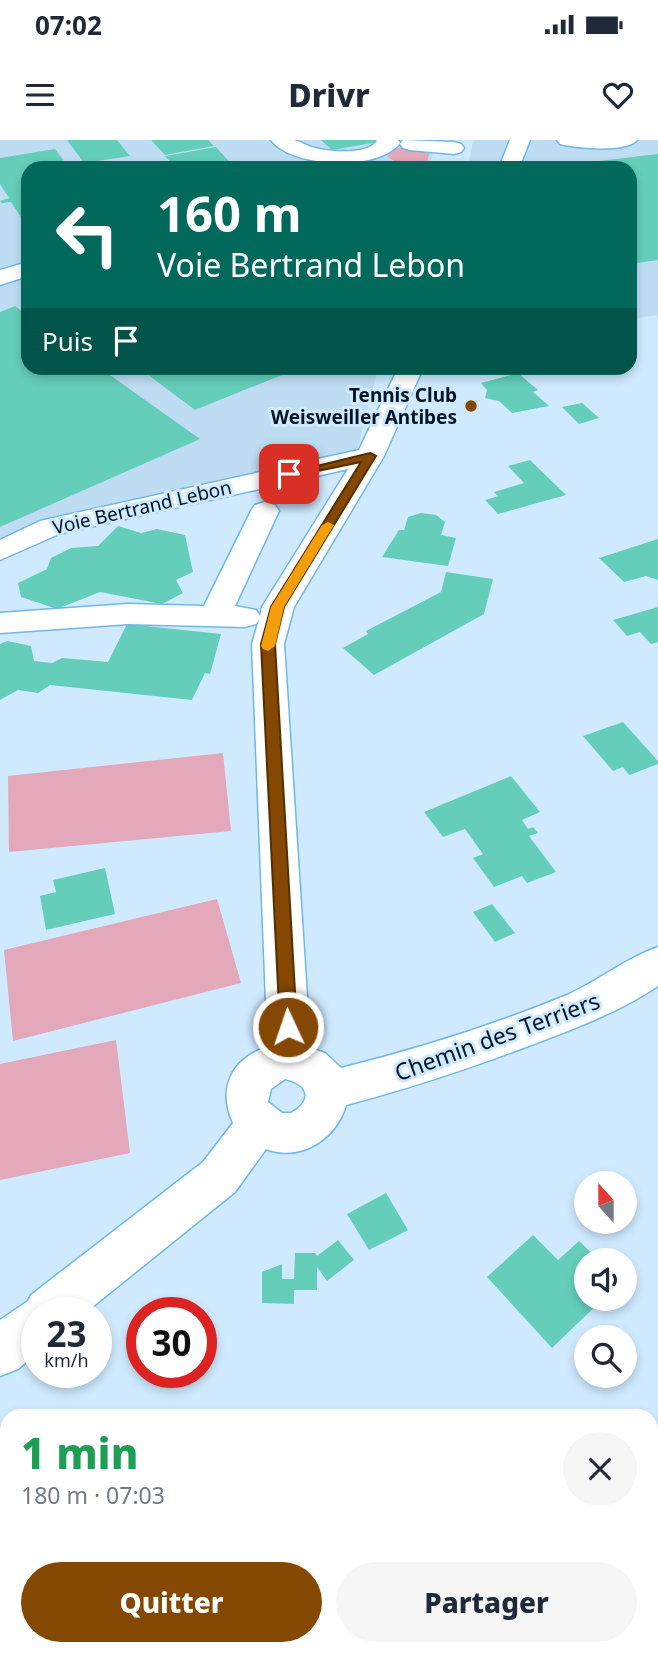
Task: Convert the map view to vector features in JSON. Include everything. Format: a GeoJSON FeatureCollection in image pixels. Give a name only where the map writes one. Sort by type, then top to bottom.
{"type":"FeatureCollection","features":[{"type":"Feature","properties":{"kind":"street"},"geometry":{"type":"LineString","coordinates":[[267,140],[289,161]]}},
{"type":"Feature","properties":{"kind":"street"},"geometry":{"type":"LineString","coordinates":[[281,140],[301,152],[324,156],[371,153],[384,149],[390,143],[387,140]]}},
{"type":"Feature","properties":{"kind":"street"},"geometry":{"type":"LineString","coordinates":[[512,161],[520,140]]}},
{"type":"Feature","properties":{"kind":"street"},"geometry":{"type":"LineString","coordinates":[[567,140],[592,143],[628,140]]}},
{"type":"Feature","properties":{"kind":"street"},"geometry":{"type":"LineString","coordinates":[[375,161],[404,157],[409,142],[453,152]]}},
{"type":"Feature","properties":{"kind":"street"},"geometry":{"type":"LineString","coordinates":[[284,1060],[288,1027],[268,644],[278,607],[370,456],[407,375]]}},
{"type":"Feature","properties":{"kind":"street","name":"Voie Bertrand Lebon"},"geometry":{"type":"LineString","coordinates":[[0,551],[50,527],[370,456]]}},
{"type":"Feature","properties":{"kind":"street"},"geometry":{"type":"LineString","coordinates":[[219,616],[219,606],[265,511]]}},
{"type":"Feature","properties":{"kind":"street"},"geometry":{"type":"LineString","coordinates":[[0,623],[128,614],[274,619]]}},
{"type":"Feature","properties":{"kind":"street","name":"Chemin des Terriers"},"geometry":{"type":"LineString","coordinates":[[328,1090],[398,1073],[560,1016],[625,988],[658,964]]}},
{"type":"Feature","properties":{"kind":"street"},"geometry":{"type":"LineString","coordinates":[[284,1060],[308,1065],[324,1080],[328,1090],[324,1112],[306,1128],[281,1133],[258,1123],[247,1102],[247,1090],[260,1070],[284,1060]]}},
{"type":"Feature","properties":{"kind":"street"},"geometry":{"type":"LineString","coordinates":[[67,1297],[219,1177],[258,1123]]}},
{"type":"Feature","properties":{"kind":"street"},"geometry":{"type":"LineString","coordinates":[[0,1351],[21,1335]]}},
{"type":"Feature","properties":{"kind":"shaded area"},"geometry":{"type":"Polygon","coordinates":[[[0,140],[436,140],[431,161],[21,161],[21,375],[376,375],[352,470],[47,521],[0,543],[0,140]]]}},
{"type":"Feature","properties":{"kind":"shaded area"},"geometry":{"type":"Polygon","coordinates":[[[473,140],[658,140],[658,315],[637,318],[637,161],[469,161],[473,140]]]}},
{"type":"Feature","properties":{"kind":"shaded area"},"geometry":{"type":"Polygon","coordinates":[[[404,146],[430,150],[428,161],[394,161],[387,156],[390,151],[404,146]]]}},
{"type":"Feature","properties":{"kind":"shaded area"},"geometry":{"type":"Polygon","coordinates":[[[223,753],[231,831],[9,852],[8,776],[223,753]]]}},
{"type":"Feature","properties":{"kind":"shaded area"},"geometry":{"type":"Polygon","coordinates":[[[217,899],[241,983],[13,1041],[4,950],[217,899]]]}},
{"type":"Feature","properties":{"kind":"shaded area"},"geometry":{"type":"Polygon","coordinates":[[[116,1040],[130,1153],[0,1180],[0,1064],[116,1040]]]}},
{"type":"Feature","properties":{"kind":"building"},"geometry":{"type":"Polygon","coordinates":[[[67,140],[117,140],[130,156],[97,161],[83,161],[67,140]]]}},
{"type":"Feature","properties":{"kind":"building"},"geometry":{"type":"Polygon","coordinates":[[[151,140],[208,140],[214,146],[165,155],[151,140]]]}},
{"type":"Feature","properties":{"kind":"building"},"geometry":{"type":"Polygon","coordinates":[[[321,140],[387,140],[377,145],[372,143],[332,150],[321,140]]]}},
{"type":"Feature","properties":{"kind":"building"},"geometry":{"type":"Polygon","coordinates":[[[216,147],[229,161],[170,161],[165,156],[216,147]]]}},
{"type":"Feature","properties":{"kind":"building"},"geometry":{"type":"Polygon","coordinates":[[[55,149],[64,161],[21,161],[21,217],[11,202],[0,201],[9,198],[0,184],[0,158],[55,149]]]}},
{"type":"Feature","properties":{"kind":"building"},"geometry":{"type":"Polygon","coordinates":[[[658,154],[658,260],[637,263],[637,161],[599,161],[658,154]]]}},
{"type":"Feature","properties":{"kind":"building"},"geometry":{"type":"Polygon","coordinates":[[[15,306],[21,311],[21,375],[110,375],[200,439],[0,527],[0,312],[15,306]]]}},
{"type":"Feature","properties":{"kind":"building"},"geometry":{"type":"Polygon","coordinates":[[[148,375],[282,375],[195,410],[148,375]]]}},
{"type":"Feature","properties":{"kind":"building"},"geometry":{"type":"Polygon","coordinates":[[[520,375],[538,390],[533,392],[549,406],[512,413],[499,401],[485,398],[487,390],[481,383],[520,375]]]}},
{"type":"Feature","properties":{"kind":"building"},"geometry":{"type":"Polygon","coordinates":[[[582,403],[599,418],[579,424],[562,407],[582,403]]]}},
{"type":"Feature","properties":{"kind":"building"},"geometry":{"type":"Polygon","coordinates":[[[530,460],[566,495],[498,514],[485,500],[498,496],[494,492],[524,483],[508,466],[530,460]]]}},
{"type":"Feature","properties":{"kind":"building"},"geometry":{"type":"Polygon","coordinates":[[[421,513],[436,515],[445,522],[441,535],[456,538],[448,566],[382,557],[399,530],[404,530],[408,517],[421,513]]]}},
{"type":"Feature","properties":{"kind":"building"},"geometry":{"type":"Polygon","coordinates":[[[118,526],[141,533],[157,529],[185,535],[193,572],[176,580],[183,593],[162,604],[100,592],[57,609],[21,597],[18,583],[47,569],[51,558],[71,548],[98,546],[118,526]]]}},
{"type":"Feature","properties":{"kind":"building"},"geometry":{"type":"Polygon","coordinates":[[[658,539],[658,580],[646,576],[624,582],[599,558],[658,539]]]}},
{"type":"Feature","properties":{"kind":"building"},"geometry":{"type":"Polygon","coordinates":[[[446,572],[493,579],[484,614],[374,675],[343,648],[368,634],[366,631],[441,592],[446,572]]]}},
{"type":"Feature","properties":{"kind":"building"},"geometry":{"type":"Polygon","coordinates":[[[658,607],[658,642],[651,644],[640,632],[627,636],[613,620],[658,607]]]}},
{"type":"Feature","properties":{"kind":"building"},"geometry":{"type":"Polygon","coordinates":[[[127,624],[221,634],[210,674],[205,673],[192,700],[50,685],[38,693],[18,690],[0,700],[0,644],[7,641],[31,646],[34,661],[52,663],[62,658],[108,662],[127,624]]]}},
{"type":"Feature","properties":{"kind":"building"},"geometry":{"type":"Polygon","coordinates":[[[623,722],[658,764],[629,775],[623,767],[613,771],[583,736],[623,722]]]}},
{"type":"Feature","properties":{"kind":"building"},"geometry":{"type":"Polygon","coordinates":[[[511,776],[540,812],[522,820],[528,829],[533,827],[538,833],[529,836],[556,872],[527,883],[522,876],[494,887],[473,858],[483,854],[465,829],[443,837],[424,812],[511,776]]]}},
{"type":"Feature","properties":{"kind":"building"},"geometry":{"type":"Polygon","coordinates":[[[105,868],[115,914],[46,930],[40,896],[56,892],[53,880],[105,868]]]}},
{"type":"Feature","properties":{"kind":"building"},"geometry":{"type":"Polygon","coordinates":[[[492,904],[515,933],[495,942],[473,912],[492,904]]]}},
{"type":"Feature","properties":{"kind":"building"},"geometry":{"type":"Polygon","coordinates":[[[386,1193],[408,1230],[369,1250],[347,1214],[386,1193]]]}},
{"type":"Feature","properties":{"kind":"building"},"geometry":{"type":"Polygon","coordinates":[[[533,1235],[558,1260],[579,1241],[586,1248],[574,1248],[574,1311],[590,1311],[552,1348],[487,1277],[533,1235]]]}},
{"type":"Feature","properties":{"kind":"building"},"geometry":{"type":"Polygon","coordinates":[[[338,1240],[354,1260],[327,1281],[317,1267],[317,1290],[294,1290],[294,1304],[262,1303],[262,1272],[282,1264],[282,1279],[294,1279],[295,1253],[315,1253],[317,1256],[338,1240]]]}},
{"type":"Feature","properties":{"kind":"slow traffic"},"geometry":{"type":"LineString","coordinates":[[268,646],[278,607],[328,525]]}},
{"type":"Feature","properties":{"kind":"place","name":"Tennis Club Weisweiller Antibes"},"geometry":{"type":"Point","coordinates":[471,406]}},
{"type":"Feature","properties":{"kind":"route"},"geometry":{"type":"LineString","coordinates":[[288,1027],[268,644],[278,607],[370,456],[289,474]]}}]}
